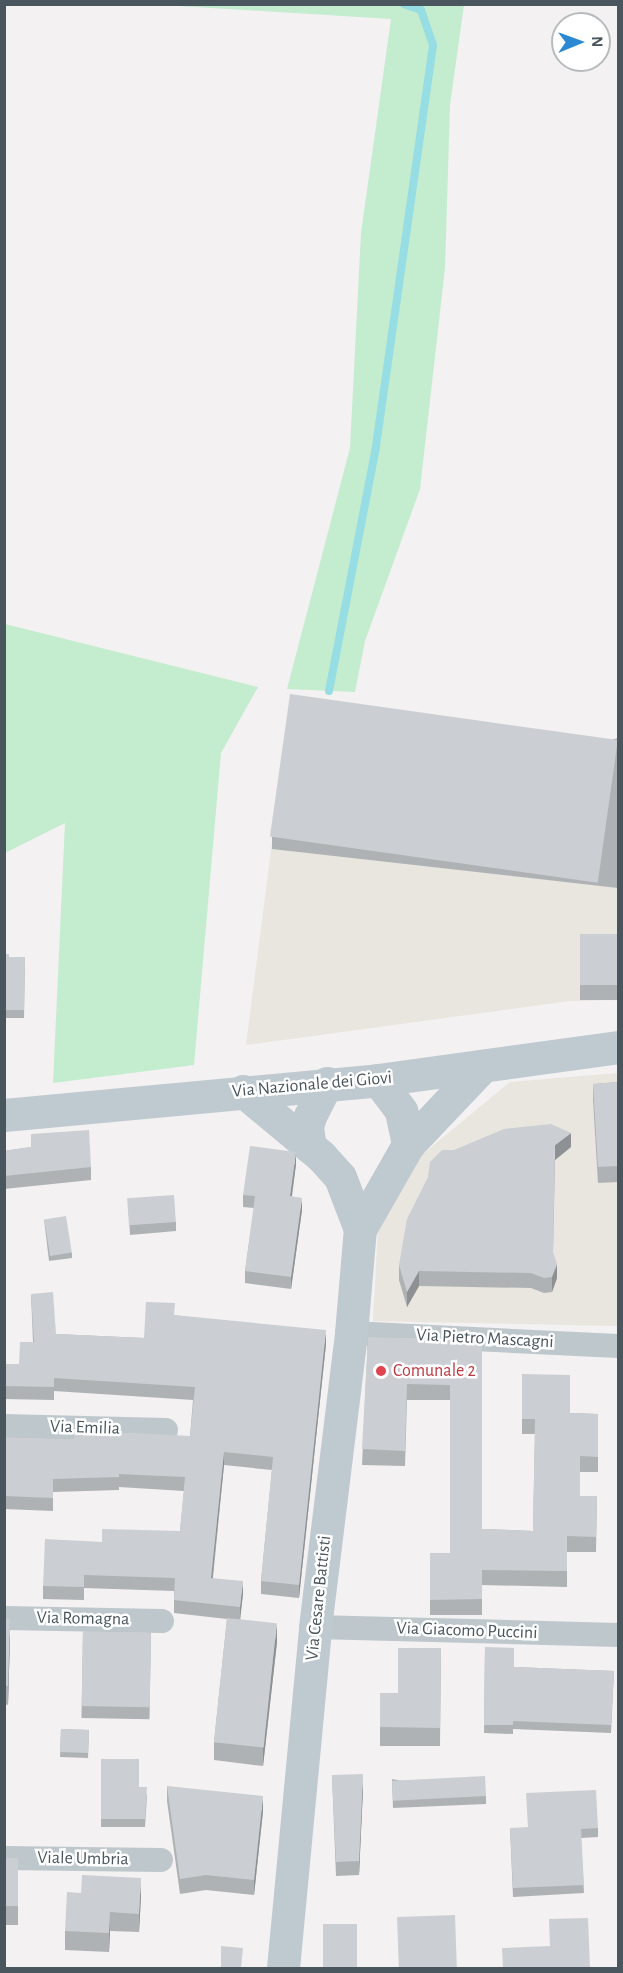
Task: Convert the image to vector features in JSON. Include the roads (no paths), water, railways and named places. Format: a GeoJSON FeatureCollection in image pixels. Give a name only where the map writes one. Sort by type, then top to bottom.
{"type":"FeatureCollection","features":[{"type":"Feature","properties":{"kind":"street","name":"Via Nazionale dei Giovi"},"geometry":{"type":"LineString","coordinates":[[4,1115],[378,1080],[618,1047]]}},
{"type":"Feature","properties":{"kind":"street","name":"Via Cesare Battisti"},"geometry":{"type":"LineString","coordinates":[[284,1968],[315,1627],[351,1333],[360,1229],[408,1145],[482,1067]]}},
{"type":"Feature","properties":{"kind":"street"},"geometry":{"type":"LineString","coordinates":[[378,1080],[401,1111],[408,1145]]}},
{"type":"Feature","properties":{"kind":"street"},"geometry":{"type":"LineString","coordinates":[[310,1147],[308,1127],[310,1116],[327,1083]]}},
{"type":"Feature","properties":{"kind":"street","name":"Via Cesare Battisti"},"geometry":{"type":"LineString","coordinates":[[243,1091],[310,1147],[340,1177],[360,1229]]}},
{"type":"Feature","properties":{"kind":"street","name":"Via Pietro Mascagni"},"geometry":{"type":"LineString","coordinates":[[351,1333],[618,1346]]}},
{"type":"Feature","properties":{"kind":"street","name":"Via Emilia"},"geometry":{"type":"LineString","coordinates":[[4,1426],[166,1430]]}},
{"type":"Feature","properties":{"kind":"street","name":"Via Romagna"},"geometry":{"type":"LineString","coordinates":[[4,1618],[162,1621]]}},
{"type":"Feature","properties":{"kind":"street","name":"Via Giacomo Puccini"},"geometry":{"type":"LineString","coordinates":[[315,1627],[618,1635]]}},
{"type":"Feature","properties":{"kind":"street","name":"Viale Umbria"},"geometry":{"type":"LineString","coordinates":[[4,1858],[161,1860]]}},
{"type":"Feature","properties":{"kind":"waterway"},"geometry":{"type":"LineString","coordinates":[[329,691],[376,446],[433,45],[421,10],[404,4]]}},
{"type":"Feature","properties":{"kind":"place","name":"Comunale 2"},"geometry":{"type":"Point","coordinates":[381,1371]}}]}
